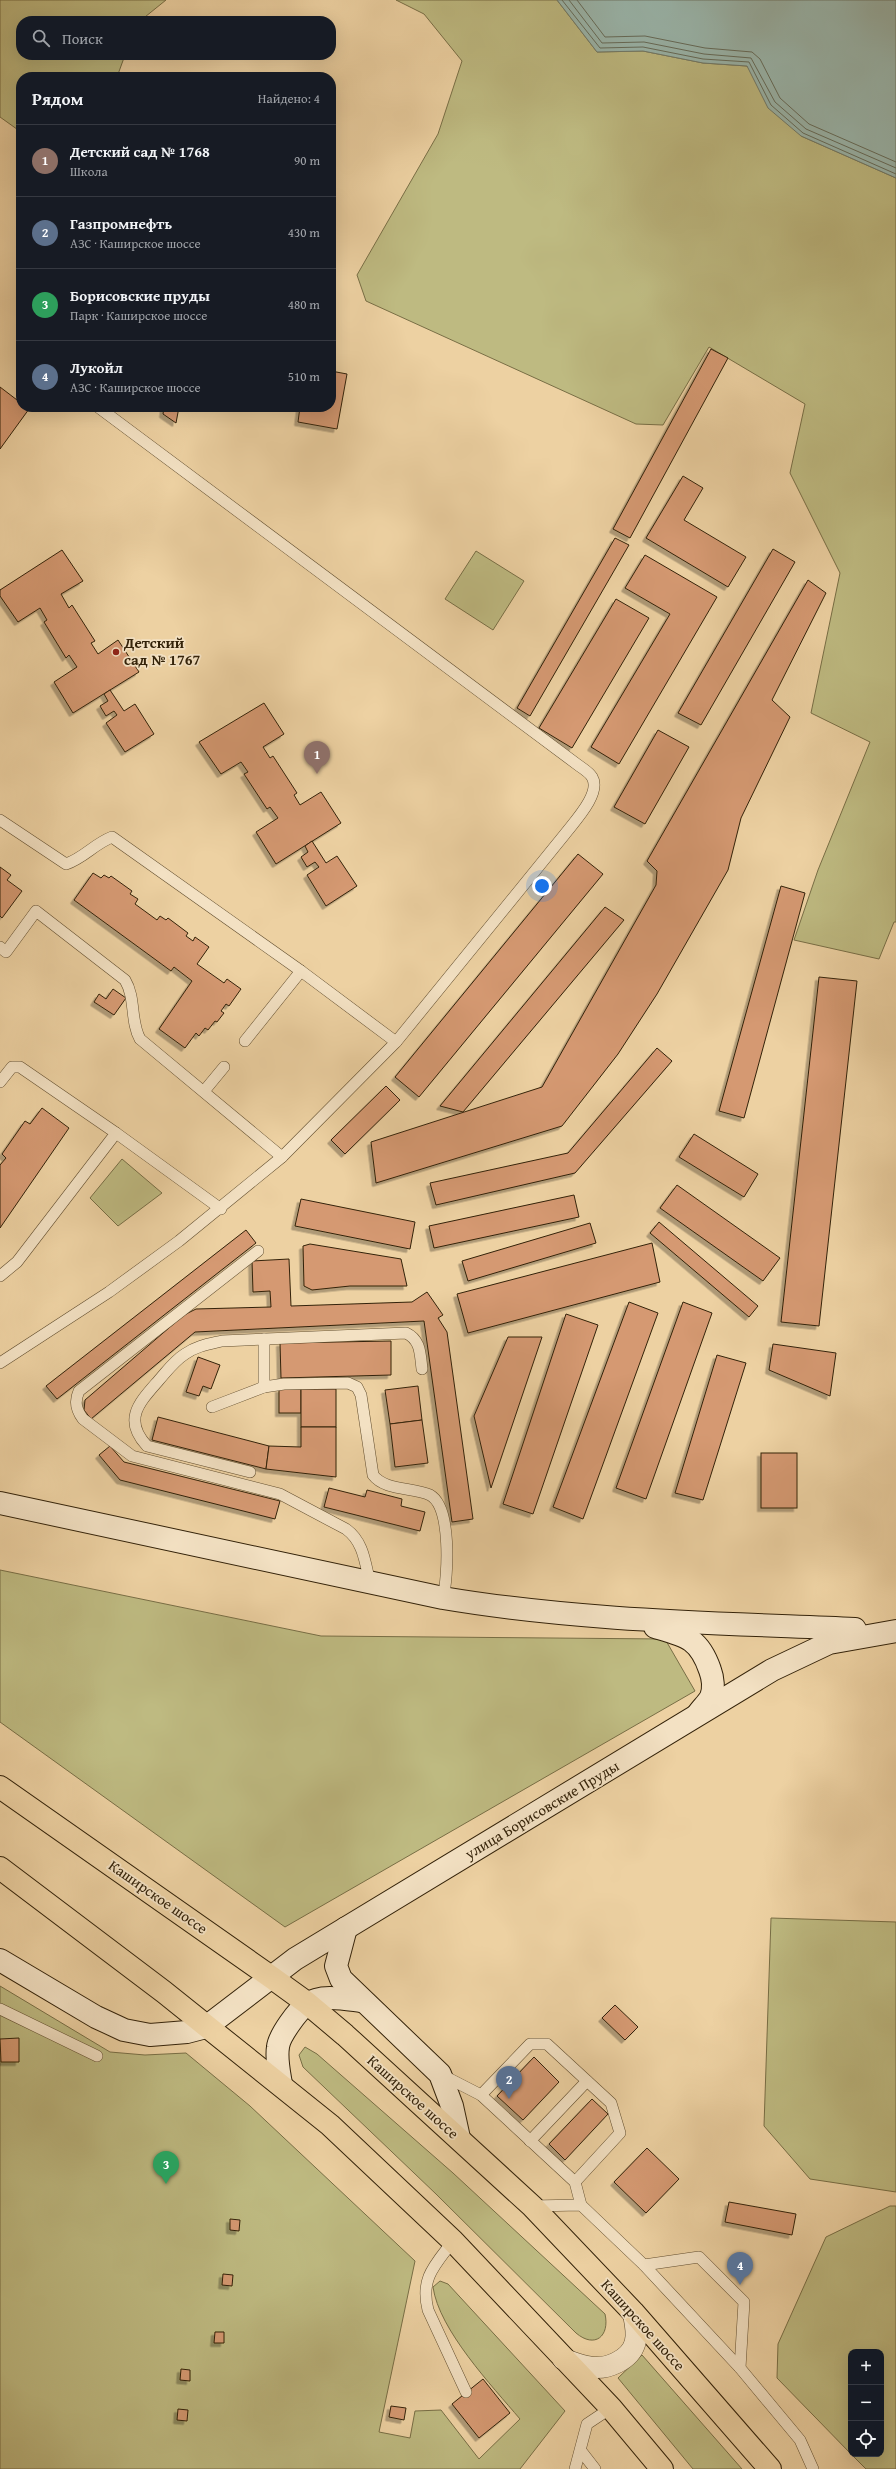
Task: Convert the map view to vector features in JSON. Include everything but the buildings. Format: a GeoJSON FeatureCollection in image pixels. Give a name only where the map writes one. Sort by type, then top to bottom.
{"type":"FeatureCollection","features":[{"type":"Feature","properties":{"kind":"main road"},"geometry":{"type":"LineString","coordinates":[[0,1503],[443,1598],[569,1616],[892,1631]]}},
{"type":"Feature","properties":{"kind":"main road"},"geometry":{"type":"LineString","coordinates":[[625,1619],[678,1634],[693,1642],[704,1652],[713,1678],[711,1697],[693,1720]]}},
{"type":"Feature","properties":{"kind":"main road","name":"улица Борисовские Пруды"},"geometry":{"type":"LineString","coordinates":[[206,2027],[295,1959],[693,1720],[772,1670],[814,1650],[846,1639],[892,1631]]}},
{"type":"Feature","properties":{"kind":"main road","name":"Каширское шоссе"},"geometry":{"type":"LineString","coordinates":[[0,1787],[307,2003],[459,2138],[532,2206],[633,2312],[770,2469]]}},
{"type":"Feature","properties":{"kind":"main road"},"geometry":{"type":"LineString","coordinates":[[0,1868],[164,1992],[206,2027],[281,2084],[330,2125],[453,2241],[563,2360],[611,2408],[662,2469]]}},
{"type":"Feature","properties":{"kind":"main road"},"geometry":{"type":"LineString","coordinates":[[346,1928],[336,1966],[341,1979],[361,2001],[440,2074],[452,2106],[459,2138]]}},
{"type":"Feature","properties":{"kind":"main road"},"geometry":{"type":"LineString","coordinates":[[0,1960],[96,2017],[124,2030],[150,2035],[187,2032],[206,2027]]}},
{"type":"Feature","properties":{"kind":"main road"},"geometry":{"type":"LineString","coordinates":[[281,2084],[278,2063],[278,2046],[294,2017],[307,2003],[332,1998],[361,2001]]}},
{"type":"Feature","properties":{"kind":"street"},"geometry":{"type":"LineString","coordinates":[[563,2360],[590,2368],[603,2367],[617,2363],[629,2354],[635,2342],[636,2329],[633,2312]]}},
{"type":"Feature","properties":{"kind":"lane"},"geometry":{"type":"LineString","coordinates":[[0,1363],[109,1292],[221,1209],[282,1157],[396,1042],[570,828],[591,799],[595,785],[592,777],[485,695],[105,412]]}},
{"type":"Feature","properties":{"kind":"lane"},"geometry":{"type":"LineString","coordinates":[[0,820],[66,864],[79,860],[98,842],[112,837],[301,971],[396,1042]]}},
{"type":"Feature","properties":{"kind":"lane"},"geometry":{"type":"LineString","coordinates":[[0,947],[6,952],[36,911],[125,980],[131,993],[136,1031],[140,1039],[205,1090],[282,1157]]}},
{"type":"Feature","properties":{"kind":"lane"},"geometry":{"type":"LineString","coordinates":[[245,1041],[301,971]]}},
{"type":"Feature","properties":{"kind":"lane"},"geometry":{"type":"LineString","coordinates":[[0,1082],[12,1067],[20,1067],[116,1133],[221,1209]]}},
{"type":"Feature","properties":{"kind":"lane"},"geometry":{"type":"LineString","coordinates":[[205,1090],[224,1067]]}},
{"type":"Feature","properties":{"kind":"lane"},"geometry":{"type":"LineString","coordinates":[[0,1276],[17,1262],[116,1133]]}},
{"type":"Feature","properties":{"kind":"lane"},"geometry":{"type":"LineString","coordinates":[[258,1251],[79,1391],[76,1406],[78,1412],[95,1429],[132,1456],[280,1494],[353,1534],[360,1544],[370,1583]]}},
{"type":"Feature","properties":{"kind":"lane"},"geometry":{"type":"LineString","coordinates":[[250,1472],[147,1446],[138,1434],[134,1417],[139,1402],[175,1361],[185,1354],[207,1344],[264,1339],[406,1333],[416,1340],[419,1346],[422,1369]]}},
{"type":"Feature","properties":{"kind":"lane"},"geometry":{"type":"LineString","coordinates":[[264,1339],[264,1387]]}},
{"type":"Feature","properties":{"kind":"lane"},"geometry":{"type":"LineString","coordinates":[[212,1407],[264,1387],[284,1384],[348,1383],[357,1388],[361,1395],[373,1475],[384,1484],[428,1494],[439,1505],[448,1562],[447,1581],[443,1598]]}},
{"type":"Feature","properties":{"kind":"lane"},"geometry":{"type":"LineString","coordinates":[[0,2009],[97,2056]]}},
{"type":"Feature","properties":{"kind":"lane"},"geometry":{"type":"LineString","coordinates":[[481,2095],[530,2044],[547,2044],[611,2103],[620,2133],[575,2182]]}},
{"type":"Feature","properties":{"kind":"lane"},"geometry":{"type":"LineString","coordinates":[[440,2074],[481,2095],[575,2182],[580,2205],[644,2265],[740,2368],[800,2440],[813,2469]]}},
{"type":"Feature","properties":{"kind":"lane"},"geometry":{"type":"LineString","coordinates":[[530,2141],[587,2081]]}},
{"type":"Feature","properties":{"kind":"lane"},"geometry":{"type":"LineString","coordinates":[[532,2206],[580,2205]]}},
{"type":"Feature","properties":{"kind":"lane"},"geometry":{"type":"LineString","coordinates":[[453,2241],[426,2278],[425,2296],[428,2310],[466,2392]]}},
{"type":"Feature","properties":{"kind":"lane"},"geometry":{"type":"LineString","coordinates":[[644,2265],[699,2257],[744,2302],[740,2368]]}},
{"type":"Feature","properties":{"kind":"lane"},"geometry":{"type":"LineString","coordinates":[[575,2469],[587,2424],[611,2408]]}},
{"type":"Feature","properties":{"kind":"lane"},"geometry":{"type":"LineString","coordinates":[[581,2451],[594,2469]]}},
{"type":"Feature","properties":{"kind":"shaded area"},"geometry":{"type":"Polygon","coordinates":[[[0,0],[166,0],[146,16],[16,16],[16,60],[123,60],[119,72],[16,72],[16,128],[0,117],[0,0]]]}},
{"type":"Feature","properties":{"kind":"shaded area"},"geometry":{"type":"Polygon","coordinates":[[[396,0],[557,0],[597,52],[643,51],[703,63],[747,66],[801,136],[896,178],[896,922],[894,922],[879,959],[794,940],[818,870],[870,742],[811,713],[840,573],[790,473],[805,404],[709,347],[663,425],[636,424],[366,301],[357,275],[438,134],[462,61],[424,14],[396,0]]]}},
{"type":"Feature","properties":{"kind":"shaded area"},"geometry":{"type":"Polygon","coordinates":[[[476,551],[524,581],[493,630],[445,599],[476,551]]]}},
{"type":"Feature","properties":{"kind":"shaded area"},"geometry":{"type":"Polygon","coordinates":[[[122,1159],[162,1193],[118,1226],[90,1198],[122,1159]]]}},
{"type":"Feature","properties":{"kind":"shaded area"},"geometry":{"type":"Polygon","coordinates":[[[0,1570],[321,1636],[665,1639],[695,1691],[285,1927],[0,1722],[0,1570]]]}},
{"type":"Feature","properties":{"kind":"shaded area"},"geometry":{"type":"Polygon","coordinates":[[[771,1918],[896,1922],[896,2192],[810,2179],[764,2126],[771,1918]]]}},
{"type":"Feature","properties":{"kind":"shaded area"},"geometry":{"type":"Polygon","coordinates":[[[0,1986],[110,2052],[145,2055],[186,2053],[250,2106],[415,2261],[379,2432],[410,2438],[415,2411],[441,2410],[479,2459],[520,2419],[468,2357],[445,2321],[437,2304],[433,2287],[440,2281],[448,2284],[565,2411],[520,2469],[0,2469],[0,1986]]]}},
{"type":"Feature","properties":{"kind":"shaded area"},"geometry":{"type":"Polygon","coordinates":[[[305,2047],[317,2054],[453,2173],[605,2314],[605,2328],[600,2338],[589,2340],[576,2333],[436,2194],[303,2067],[299,2055],[305,2047]]]}},
{"type":"Feature","properties":{"kind":"shaded area"},"geometry":{"type":"Polygon","coordinates":[[[890,2206],[896,2206],[896,2469],[866,2469],[854,2457],[884,2457],[884,2349],[848,2349],[848,2451],[777,2378],[778,2344],[826,2237],[890,2206]]]}},
{"type":"Feature","properties":{"kind":"shaded area"},"geometry":{"type":"Polygon","coordinates":[[[642,2355],[742,2469],[693,2469],[618,2378],[642,2355]]]}},
{"type":"Feature","properties":{"kind":"water"},"geometry":{"type":"Polygon","coordinates":[[[557,0],[896,0],[896,178],[801,136],[768,108],[747,66],[703,63],[643,51],[597,52],[557,0]]]}},
{"type":"Feature","properties":{"kind":"place","name":"Детский сад № 1767"},"geometry":{"type":"Point","coordinates":[116,652]}},
{"type":"Feature","properties":{"kind":"place","name":"Детский сад № 1768"},"geometry":{"type":"Point","coordinates":[317,774]}},
{"type":"Feature","properties":{"kind":"place","name":"Газпромнефть"},"geometry":{"type":"Point","coordinates":[509,2099]}},
{"type":"Feature","properties":{"kind":"place","name":"Борисовские пруды"},"geometry":{"type":"Point","coordinates":[166,2184]}},
{"type":"Feature","properties":{"kind":"place","name":"Лукойл"},"geometry":{"type":"Point","coordinates":[740,2285]}}]}
